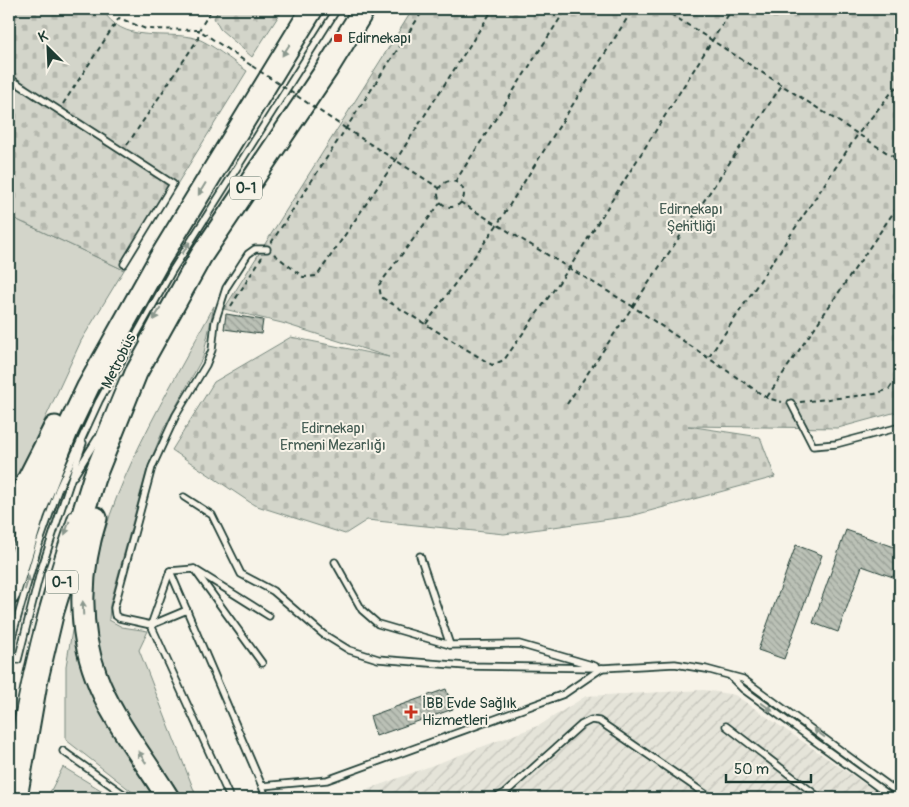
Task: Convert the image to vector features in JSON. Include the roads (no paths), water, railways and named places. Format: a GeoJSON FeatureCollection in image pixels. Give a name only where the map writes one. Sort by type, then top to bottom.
{"type":"FeatureCollection","features":[{"type":"Feature","properties":{"kind":"highway","name":"O-1"},"geometry":{"type":"LineString","coordinates":[[9,594],[34,513],[88,387],[117,334],[275,67],[312,9]]}},
{"type":"Feature","properties":{"kind":"highway","name":"O-1"},"geometry":{"type":"LineString","coordinates":[[16,798],[34,693],[53,611],[100,460],[130,375],[200,256],[327,69],[364,9]]}},
{"type":"Feature","properties":{"kind":"highway"},"geometry":{"type":"LineString","coordinates":[[9,527],[26,484],[84,373],[99,352],[117,334]]}},
{"type":"Feature","properties":{"kind":"highway"},"geometry":{"type":"LineString","coordinates":[[130,375],[125,422],[87,552],[84,570],[84,620],[89,649],[101,688],[113,712],[168,798]]}},
{"type":"Feature","properties":{"kind":"highway"},"geometry":{"type":"LineString","coordinates":[[9,546],[50,438]]}},
{"type":"Feature","properties":{"kind":"lane","name":"Metrobüs"},"geometry":{"type":"LineString","coordinates":[[9,647],[38,548],[58,490],[100,402],[172,270],[337,9]]}},
{"type":"Feature","properties":{"kind":"lane"},"geometry":{"type":"LineString","coordinates":[[333,45],[342,30]]}},
{"type":"Feature","properties":{"kind":"lane"},"geometry":{"type":"LineString","coordinates":[[9,78],[173,184],[124,264]]}},
{"type":"Feature","properties":{"kind":"lane"},"geometry":{"type":"LineString","coordinates":[[187,610],[151,625],[118,618],[115,615],[114,608],[152,468],[176,415],[206,365],[212,350],[215,322],[226,288],[248,254],[255,249],[267,249]]}},
{"type":"Feature","properties":{"kind":"lane","name":"Metrobüs"},"geometry":{"type":"LineString","coordinates":[[137,351],[165,300]]}},
{"type":"Feature","properties":{"kind":"lane","name":"Metrobüs"},"geometry":{"type":"LineString","coordinates":[[89,466],[102,430],[130,375]]}},
{"type":"Feature","properties":{"kind":"lane"},"geometry":{"type":"LineString","coordinates":[[791,403],[813,446],[836,444],[900,427]]}},
{"type":"Feature","properties":{"kind":"lane"},"geometry":{"type":"LineString","coordinates":[[18,660],[40,572],[87,429]]}},
{"type":"Feature","properties":{"kind":"lane"},"geometry":{"type":"LineString","coordinates":[[70,482],[102,430]]}},
{"type":"Feature","properties":{"kind":"lane"},"geometry":{"type":"LineString","coordinates":[[184,497],[212,515],[240,574],[273,591],[322,634],[349,650],[378,659],[466,666],[602,668],[675,664],[706,669],[743,679],[900,794]]}},
{"type":"Feature","properties":{"kind":"lane"},"geometry":{"type":"LineString","coordinates":[[9,770],[29,659],[45,599],[73,512]]}},
{"type":"Feature","properties":{"kind":"lane"},"geometry":{"type":"LineString","coordinates":[[420,556],[450,644]]}},
{"type":"Feature","properties":{"kind":"lane"},"geometry":{"type":"LineString","coordinates":[[335,562],[362,610],[378,624],[450,644],[519,644],[602,668]]}},
{"type":"Feature","properties":{"kind":"lane"},"geometry":{"type":"LineString","coordinates":[[170,571],[194,569],[269,616]]}},
{"type":"Feature","properties":{"kind":"lane"},"geometry":{"type":"LineString","coordinates":[[194,569],[262,663]]}},
{"type":"Feature","properties":{"kind":"lane"},"geometry":{"type":"LineString","coordinates":[[170,571],[151,625],[230,798]]}},
{"type":"Feature","properties":{"kind":"lane"},"geometry":{"type":"LineString","coordinates":[[170,571],[266,798]]}},
{"type":"Feature","properties":{"kind":"lane"},"geometry":{"type":"LineString","coordinates":[[262,786],[327,780],[564,694],[602,668]]}},
{"type":"Feature","properties":{"kind":"lane"},"geometry":{"type":"LineString","coordinates":[[730,676],[742,689],[893,798]]}},
{"type":"Feature","properties":{"kind":"lane"},"geometry":{"type":"LineString","coordinates":[[495,798],[505,793],[581,725],[591,720],[599,721],[711,798]]}},
{"type":"Feature","properties":{"kind":"lane"},"geometry":{"type":"LineString","coordinates":[[726,726],[820,798]]}},
{"type":"Feature","properties":{"kind":"lane"},"geometry":{"type":"LineString","coordinates":[[63,751],[129,798]]}},
{"type":"Feature","properties":{"kind":"place","name":"Edirnekapı"},"geometry":{"type":"Point","coordinates":[338,38]}},
{"type":"Feature","properties":{"kind":"place","name":"İBB Evde Sağlık Hizmetleri"},"geometry":{"type":"Point","coordinates":[411,712]}},
{"type":"Feature","properties":{"kind":"park label","name":"Edirnekapı Şehitliği"},"geometry":{"type":"Point","coordinates":[691,218]}},
{"type":"Feature","properties":{"kind":"park label","name":"Edirnekapı Ermeni Mezarlığı"},"geometry":{"type":"Point","coordinates":[333,436]}}]}
